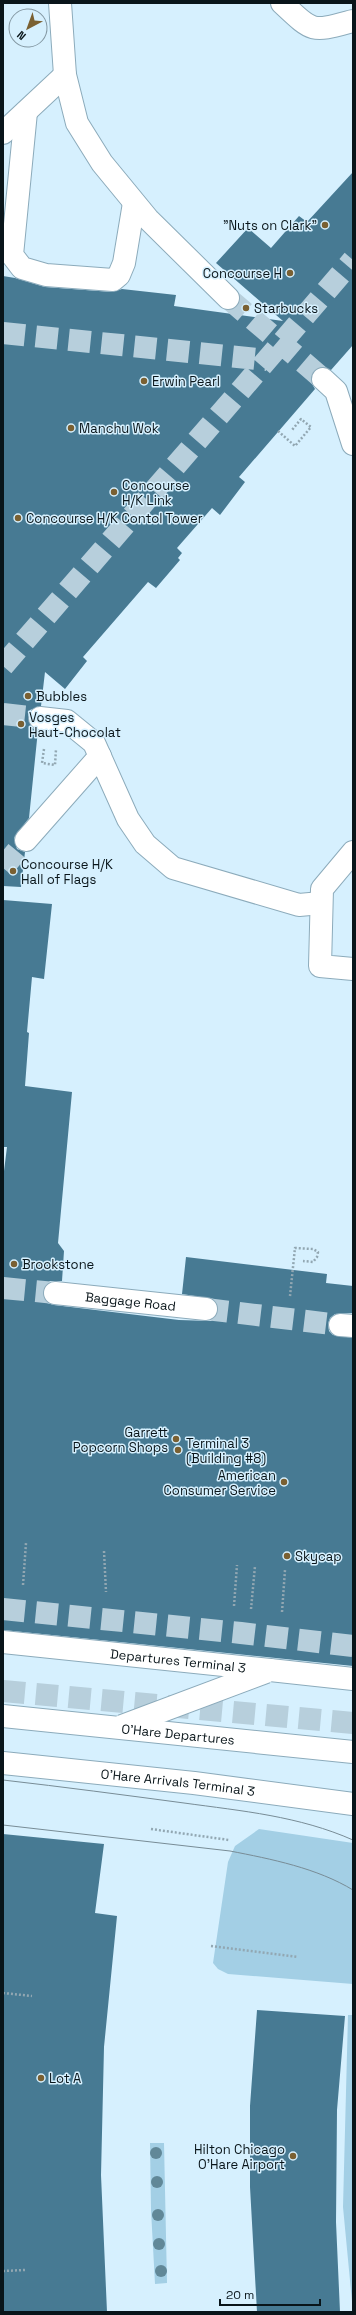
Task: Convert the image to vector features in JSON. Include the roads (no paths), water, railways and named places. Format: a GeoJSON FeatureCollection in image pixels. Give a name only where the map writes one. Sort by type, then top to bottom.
{"type":"FeatureCollection","features":[{"type":"Feature","properties":{"kind":"street"},"geometry":{"type":"LineString","coordinates":[[60,3],[65,75],[77,123],[102,163],[134,203],[174,247],[228,298]]}},
{"type":"Feature","properties":{"kind":"street"},"geometry":{"type":"LineString","coordinates":[[282,3],[306,26],[320,29],[353,21]]}},
{"type":"Feature","properties":{"kind":"street"},"geometry":{"type":"LineString","coordinates":[[3,133],[65,75]]}},
{"type":"Feature","properties":{"kind":"street"},"geometry":{"type":"LineString","coordinates":[[26,112],[12,255],[22,268],[46,275],[112,280],[120,275],[124,263],[134,203]]}},
{"type":"Feature","properties":{"kind":"street"},"geometry":{"type":"LineString","coordinates":[[323,379],[336,391],[353,444]]}},
{"type":"Feature","properties":{"kind":"street"},"geometry":{"type":"LineString","coordinates":[[40,718],[67,721],[94,743],[132,826],[144,844],[173,868],[299,905],[321,903]]}},
{"type":"Feature","properties":{"kind":"street"},"geometry":{"type":"LineString","coordinates":[[26,840],[100,756]]}},
{"type":"Feature","properties":{"kind":"street"},"geometry":{"type":"LineString","coordinates":[[353,852],[322,889],[320,966],[353,969]]}},
{"type":"Feature","properties":{"kind":"street","name":"Baggage Road"},"geometry":{"type":"LineString","coordinates":[[55,1293],[206,1309]]}},
{"type":"Feature","properties":{"kind":"street","name":"Departures Terminal 3"},"geometry":{"type":"LineString","coordinates":[[3,1642],[353,1679]]}},
{"type":"Feature","properties":{"kind":"street"},"geometry":{"type":"LineString","coordinates":[[117,1728],[270,1670]]}},
{"type":"Feature","properties":{"kind":"street","name":"O'Hare Departures"},"geometry":{"type":"LineString","coordinates":[[3,1716],[353,1752]]}},
{"type":"Feature","properties":{"kind":"street","name":"O'Hare Arrivals Terminal 3"},"geometry":{"type":"LineString","coordinates":[[3,1763],[194,1783],[353,1804]]}},
{"type":"Feature","properties":{"kind":"tunnel"},"geometry":{"type":"LineString","coordinates":[[3,666],[353,260]]}},
{"type":"Feature","properties":{"kind":"tunnel"},"geometry":{"type":"LineString","coordinates":[[228,298],[323,379]]}},
{"type":"Feature","properties":{"kind":"tunnel"},"geometry":{"type":"LineString","coordinates":[[3,333],[267,360]]}},
{"type":"Feature","properties":{"kind":"tunnel"},"geometry":{"type":"LineString","coordinates":[[3,714],[40,718]]}},
{"type":"Feature","properties":{"kind":"tunnel"},"geometry":{"type":"LineString","coordinates":[[3,868],[26,840]]}},
{"type":"Feature","properties":{"kind":"tunnel"},"geometry":{"type":"LineString","coordinates":[[3,1288],[55,1293]]}},
{"type":"Feature","properties":{"kind":"tunnel"},"geometry":{"type":"LineString","coordinates":[[206,1309],[340,1325]]}},
{"type":"Feature","properties":{"kind":"tunnel"},"geometry":{"type":"LineString","coordinates":[[3,1609],[353,1646]]}},
{"type":"Feature","properties":{"kind":"tunnel"},"geometry":{"type":"LineString","coordinates":[[3,1691],[353,1723]]}},
{"type":"Feature","properties":{"kind":"tram line"},"geometry":{"type":"LineString","coordinates":[[3,1780],[161,1800],[270,1816],[312,1825],[353,1840]]}},
{"type":"Feature","properties":{"kind":"tram line"},"geometry":{"type":"LineString","coordinates":[[3,1825],[230,1851],[277,1861],[309,1870],[339,1882],[353,1890]]}},
{"type":"Feature","properties":{"kind":"place","name":"\"Nuts on Clark\""},"geometry":{"type":"Point","coordinates":[325,225]}},
{"type":"Feature","properties":{"kind":"place","name":"Concourse H"},"geometry":{"type":"Point","coordinates":[290,273]}},
{"type":"Feature","properties":{"kind":"place","name":"Starbucks"},"geometry":{"type":"Point","coordinates":[246,308]}},
{"type":"Feature","properties":{"kind":"place","name":"Erwin Pearl"},"geometry":{"type":"Point","coordinates":[144,381]}},
{"type":"Feature","properties":{"kind":"place","name":"Manchu Wok"},"geometry":{"type":"Point","coordinates":[71,428]}},
{"type":"Feature","properties":{"kind":"place","name":"Concourse H/K Link"},"geometry":{"type":"Point","coordinates":[114,492]}},
{"type":"Feature","properties":{"kind":"place","name":"Concourse H/K Contol Tower"},"geometry":{"type":"Point","coordinates":[18,518]}},
{"type":"Feature","properties":{"kind":"place","name":"Bubbles"},"geometry":{"type":"Point","coordinates":[28,696]}},
{"type":"Feature","properties":{"kind":"place","name":"Vosges Haut-Chocolat"},"geometry":{"type":"Point","coordinates":[21,724]}},
{"type":"Feature","properties":{"kind":"place","name":"Concourse H/K Hall of Flags"},"geometry":{"type":"Point","coordinates":[13,871]}},
{"type":"Feature","properties":{"kind":"place","name":"Brookstone"},"geometry":{"type":"Point","coordinates":[14,1264]}},
{"type":"Feature","properties":{"kind":"place","name":"Garrett Popcorn Shops"},"geometry":{"type":"Point","coordinates":[176,1439]}},
{"type":"Feature","properties":{"kind":"place","name":"Terminal 3 (Building #8)"},"geometry":{"type":"Point","coordinates":[178,1450]}},
{"type":"Feature","properties":{"kind":"place","name":"American Consumer Service"},"geometry":{"type":"Point","coordinates":[284,1482]}},
{"type":"Feature","properties":{"kind":"place","name":"Skycap"},"geometry":{"type":"Point","coordinates":[287,1556]}},
{"type":"Feature","properties":{"kind":"place","name":"Lot A"},"geometry":{"type":"Point","coordinates":[41,2078]}},
{"type":"Feature","properties":{"kind":"place","name":"Hilton Chicago O'Hare Airport"},"geometry":{"type":"Point","coordinates":[293,2156]}}]}
